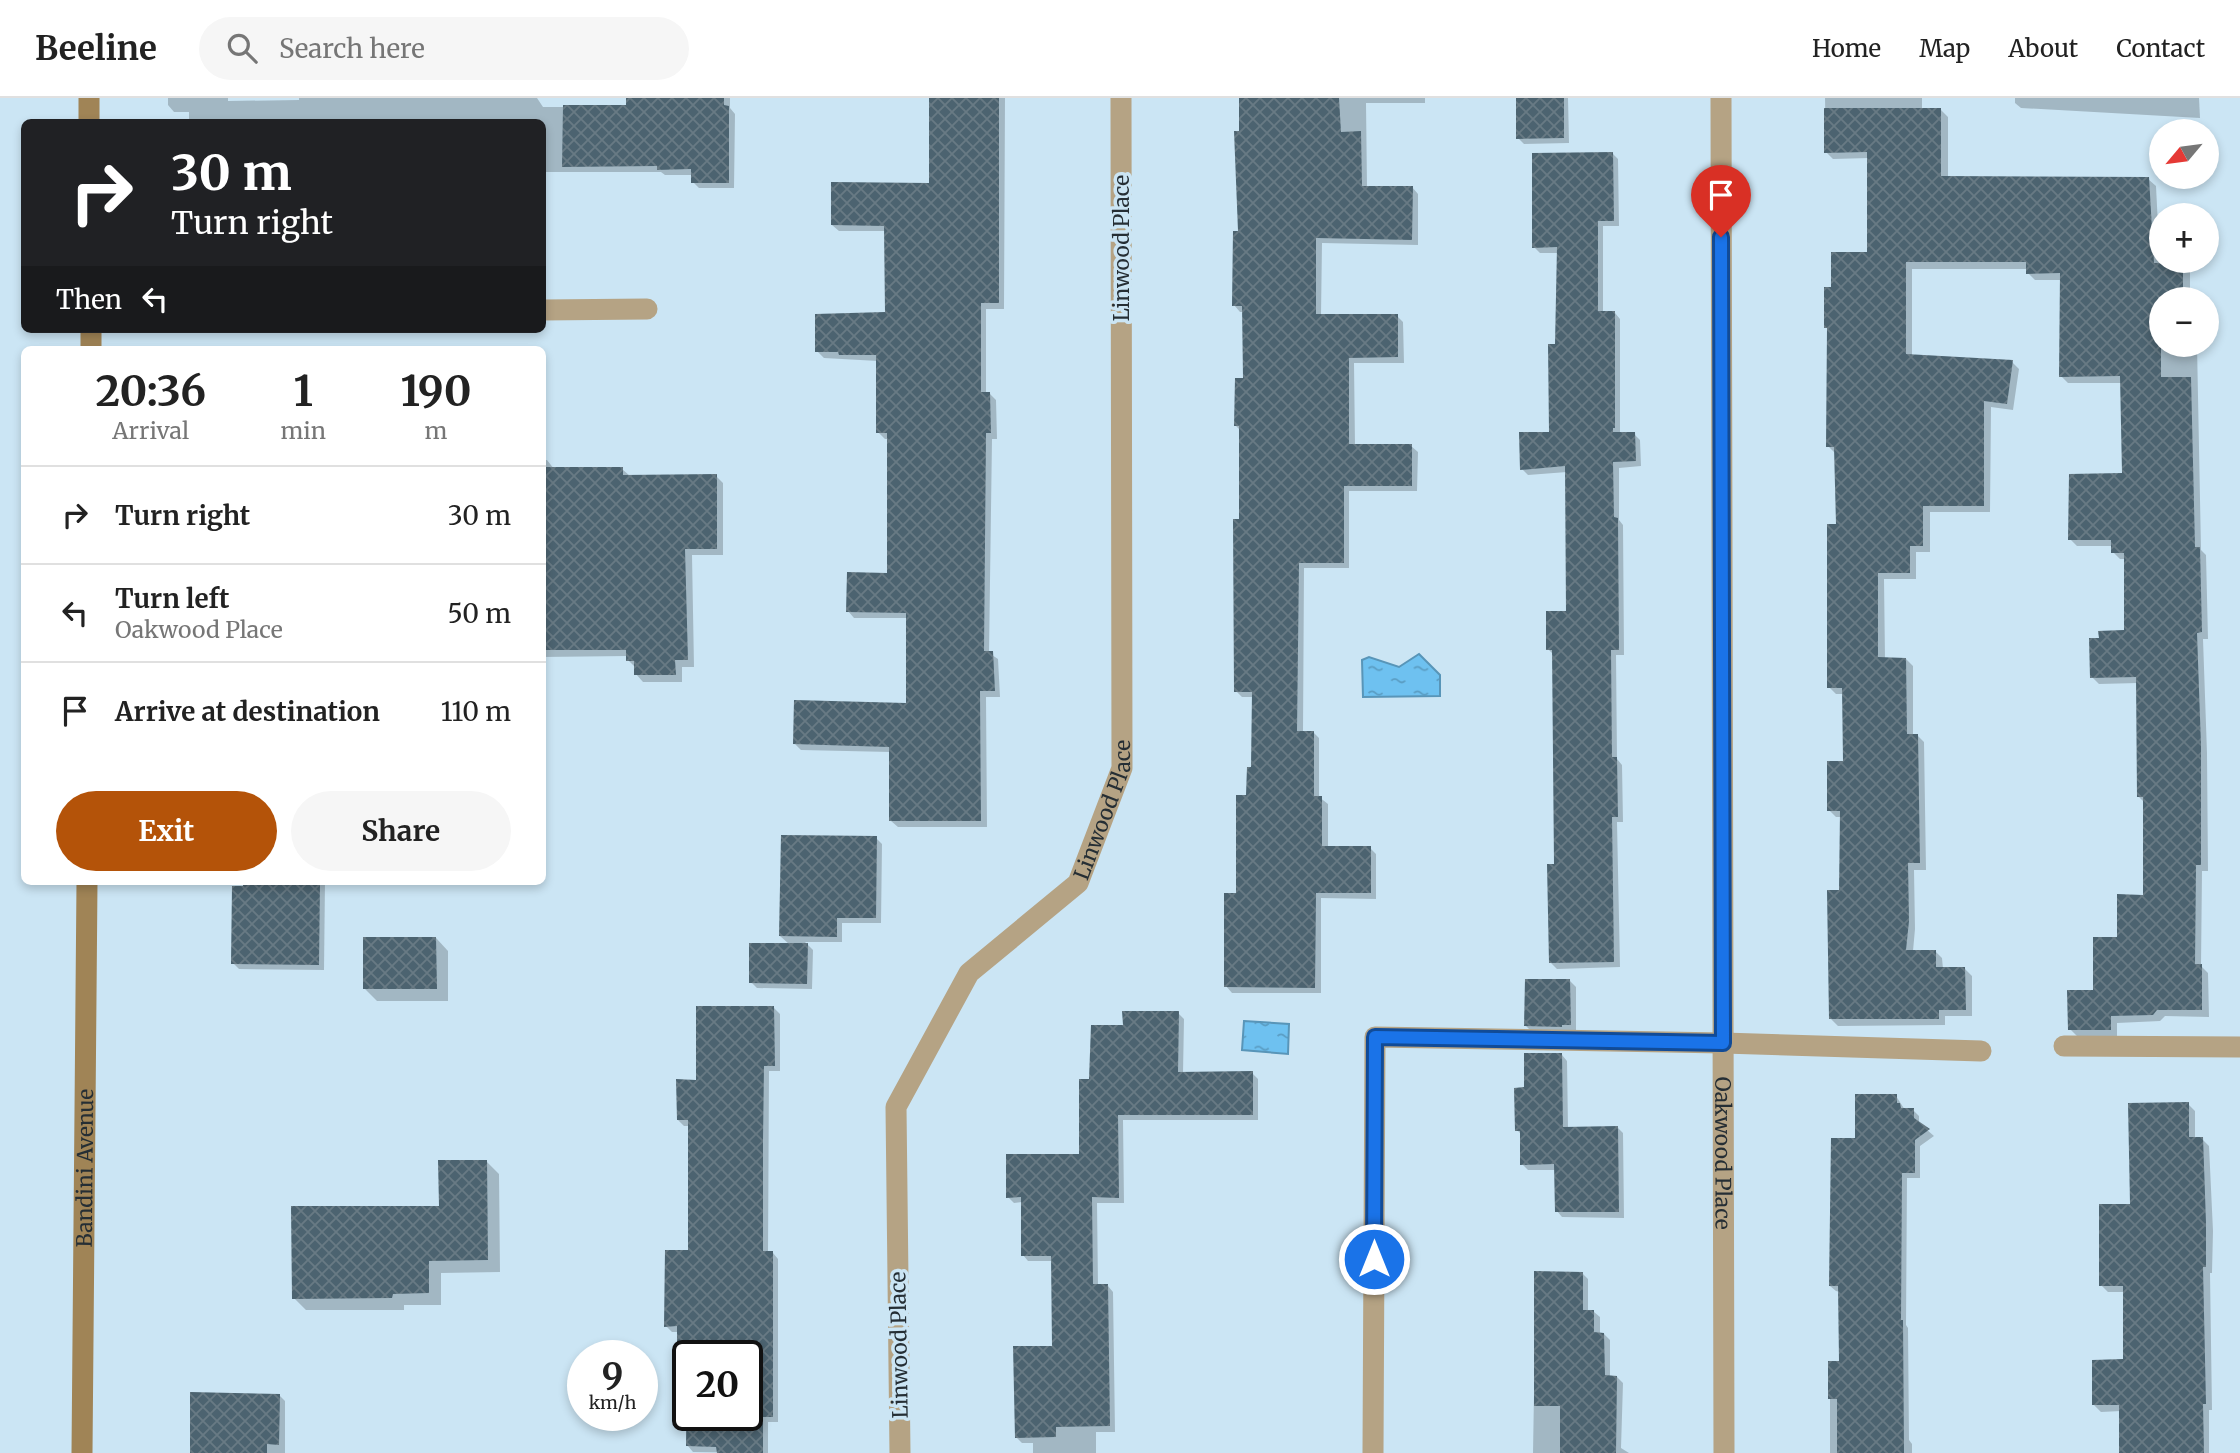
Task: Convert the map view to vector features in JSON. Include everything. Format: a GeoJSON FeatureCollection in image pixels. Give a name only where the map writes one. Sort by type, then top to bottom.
{"type":"FeatureCollection","features":[{"type":"Feature","properties":{"kind":"street"},"geometry":{"type":"LineString","coordinates":[[89,98],[89,119]]}},
{"type":"Feature","properties":{"kind":"street","name":"Linwood Place"},"geometry":{"type":"LineString","coordinates":[[900,1453],[896,1107],[969,973],[1078,883],[1122,768],[1121,98]]}},
{"type":"Feature","properties":{"kind":"street","name":"Oakwood Place"},"geometry":{"type":"LineString","coordinates":[[1721,98],[1724,1453]]}},
{"type":"Feature","properties":{"kind":"street"},"geometry":{"type":"LineString","coordinates":[[546,310],[647,309]]}},
{"type":"Feature","properties":{"kind":"street","name":"Bandini Avenue"},"geometry":{"type":"LineString","coordinates":[[82,1453],[87,885]]}},
{"type":"Feature","properties":{"kind":"street"},"geometry":{"type":"LineString","coordinates":[[1373,1453],[1375,1037],[1982,1051]]}},
{"type":"Feature","properties":{"kind":"street"},"geometry":{"type":"LineString","coordinates":[[2064,1046],[2240,1047]]}},
{"type":"Feature","properties":{"kind":"water"},"geometry":{"type":"Polygon","coordinates":[[[1419,654],[1440,675],[1440,696],[1363,697],[1362,660],[1369,657],[1399,667],[1419,654]]]}},
{"type":"Feature","properties":{"kind":"water"},"geometry":{"type":"Polygon","coordinates":[[[1244,1021],[1289,1024],[1288,1054],[1242,1050],[1244,1021]]]}},
{"type":"Feature","properties":{"kind":"building"},"geometry":{"type":"Polygon","coordinates":[[[626,98],[724,98],[724,105],[729,106],[729,183],[691,183],[691,169],[657,170],[657,166],[562,167],[563,105],[626,105],[626,98]]]}},
{"type":"Feature","properties":{"kind":"building"},"geometry":{"type":"Polygon","coordinates":[[[929,98],[999,98],[999,303],[981,303],[981,392],[990,392],[991,433],[986,433],[984,651],[993,651],[995,691],[980,691],[981,821],[889,821],[889,747],[793,744],[794,700],[906,703],[906,613],[846,612],[847,572],[887,573],[887,433],[876,433],[876,355],[815,352],[815,314],[885,312],[884,226],[831,225],[831,182],[929,183],[929,98]]]}},
{"type":"Feature","properties":{"kind":"building"},"geometry":{"type":"Polygon","coordinates":[[[1239,98],[1339,98],[1341,132],[1361,131],[1362,186],[1413,186],[1412,240],[1316,238],[1316,314],[1398,314],[1398,357],[1349,358],[1349,444],[1412,444],[1412,486],[1344,486],[1344,563],[1299,563],[1297,731],[1314,731],[1314,796],[1322,796],[1322,846],[1371,846],[1371,893],[1316,893],[1315,988],[1224,987],[1224,893],[1236,893],[1236,795],[1246,795],[1247,767],[1251,767],[1252,692],[1234,692],[1233,519],[1239,519],[1239,426],[1234,426],[1235,378],[1243,378],[1242,306],[1232,306],[1233,231],[1238,231],[1234,131],[1239,131],[1239,98]]]}},
{"type":"Feature","properties":{"kind":"building"},"geometry":{"type":"Polygon","coordinates":[[[1516,98],[1564,98],[1564,138],[1516,139],[1516,98]]]}},
{"type":"Feature","properties":{"kind":"building"},"geometry":{"type":"Polygon","coordinates":[[[1824,108],[1941,108],[1941,176],[2149,177],[2149,273],[2183,273],[2183,287],[2149,287],[2149,357],[2161,357],[2161,377],[2191,377],[2195,547],[2200,547],[2202,632],[2197,633],[2201,865],[2196,865],[2195,964],[2202,964],[2202,1010],[2157,1010],[2153,1015],[2111,1016],[2111,1030],[2068,1030],[2067,990],[2093,990],[2093,937],[2117,937],[2117,894],[2143,895],[2143,797],[2137,797],[2136,677],[2090,678],[2089,638],[2099,638],[2098,631],[2124,630],[2124,553],[2111,553],[2111,540],[2068,540],[2069,474],[2122,473],[2120,376],[2059,377],[2060,273],[2026,274],[2026,262],[1906,262],[1906,354],[2013,360],[2007,404],[1984,401],[1984,506],[1923,506],[1923,546],[1910,546],[1910,573],[1878,573],[1878,657],[1906,658],[1907,734],[1918,734],[1920,863],[1908,863],[1909,921],[1906,950],[1936,950],[1936,967],[1965,967],[1966,1010],[1939,1010],[1939,1019],[1829,1019],[1827,890],[1839,890],[1840,811],[1827,811],[1827,761],[1843,761],[1842,688],[1827,688],[1827,524],[1836,524],[1834,447],[1826,447],[1827,328],[1824,328],[1824,287],[1831,287],[1831,252],[1867,252],[1867,152],[1824,153],[1824,108]]]}},
{"type":"Feature","properties":{"kind":"building"},"geometry":{"type":"Polygon","coordinates":[[[1613,152],[1614,221],[1598,221],[1598,311],[1615,311],[1613,432],[1635,432],[1636,461],[1613,462],[1614,517],[1618,518],[1619,650],[1611,650],[1612,757],[1617,757],[1618,817],[1612,817],[1614,962],[1549,963],[1547,864],[1554,864],[1552,650],[1546,650],[1546,611],[1566,611],[1565,466],[1520,470],[1519,432],[1549,432],[1548,344],[1555,344],[1557,247],[1532,248],[1532,153],[1613,152]]]}},
{"type":"Feature","properties":{"kind":"building"},"geometry":{"type":"Polygon","coordinates":[[[546,467],[623,467],[623,475],[717,474],[717,549],[685,549],[688,660],[675,660],[676,675],[634,675],[634,661],[626,661],[626,650],[546,650],[546,467]]]}},
{"type":"Feature","properties":{"kind":"building"},"geometry":{"type":"Polygon","coordinates":[[[781,835],[877,836],[876,918],[837,918],[837,937],[779,936],[781,835]]]}},
{"type":"Feature","properties":{"kind":"building"},"geometry":{"type":"Polygon","coordinates":[[[320,885],[319,965],[231,964],[232,886],[320,885]]]}},
{"type":"Feature","properties":{"kind":"building"},"geometry":{"type":"Polygon","coordinates":[[[363,937],[436,937],[437,989],[363,989],[363,937]]]}},
{"type":"Feature","properties":{"kind":"building"},"geometry":{"type":"Polygon","coordinates":[[[749,943],[808,943],[807,984],[749,983],[749,943]]]}},
{"type":"Feature","properties":{"kind":"building"},"geometry":{"type":"Polygon","coordinates":[[[1525,979],[1570,979],[1571,1025],[1524,1026],[1525,979]]]}},
{"type":"Feature","properties":{"kind":"building"},"geometry":{"type":"Polygon","coordinates":[[[696,1006],[774,1006],[775,1066],[764,1066],[763,1140],[763,1251],[773,1251],[773,1417],[763,1417],[763,1340],[677,1340],[677,1326],[664,1327],[665,1250],[688,1250],[688,1120],[677,1120],[676,1079],[696,1080],[696,1006]]]}},
{"type":"Feature","properties":{"kind":"building"},"geometry":{"type":"Polygon","coordinates":[[[1122,1011],[1179,1011],[1178,1072],[1253,1071],[1253,1115],[1118,1115],[1119,1198],[1092,1197],[1093,1284],[1108,1284],[1110,1426],[1056,1427],[1056,1437],[1015,1438],[1013,1346],[1052,1346],[1051,1256],[1021,1256],[1021,1197],[1006,1198],[1006,1154],[1079,1154],[1079,1079],[1089,1079],[1091,1025],[1123,1025],[1122,1011]]]}},
{"type":"Feature","properties":{"kind":"building"},"geometry":{"type":"Polygon","coordinates":[[[1524,1053],[1562,1053],[1563,1127],[1618,1126],[1619,1212],[1555,1212],[1554,1164],[1520,1165],[1520,1131],[1515,1131],[1514,1088],[1524,1087],[1524,1053]]]}},
{"type":"Feature","properties":{"kind":"building"},"geometry":{"type":"Polygon","coordinates":[[[1855,1094],[1897,1094],[1897,1103],[1900,1103],[1901,1108],[1914,1108],[1914,1118],[1930,1129],[1915,1140],[1915,1173],[1902,1173],[1904,1453],[1837,1453],[1837,1399],[1828,1399],[1828,1361],[1839,1361],[1838,1286],[1829,1286],[1831,1138],[1855,1138],[1855,1094]]]}},
{"type":"Feature","properties":{"kind":"building"},"geometry":{"type":"Polygon","coordinates":[[[2189,1102],[2189,1137],[2203,1137],[2206,1223],[2206,1267],[2203,1267],[2206,1404],[2203,1404],[2204,1453],[2119,1453],[2119,1405],[2092,1405],[2092,1360],[2123,1359],[2123,1286],[2099,1286],[2099,1204],[2130,1204],[2128,1103],[2189,1102]]]}},
{"type":"Feature","properties":{"kind":"building"},"geometry":{"type":"Polygon","coordinates":[[[438,1160],[487,1160],[488,1260],[429,1261],[429,1293],[393,1294],[392,1298],[292,1299],[291,1206],[439,1206],[438,1160]]]}},
{"type":"Feature","properties":{"kind":"building"},"geometry":{"type":"Polygon","coordinates":[[[1534,1271],[1583,1272],[1583,1310],[1594,1310],[1594,1332],[1604,1333],[1605,1375],[1617,1376],[1616,1453],[1560,1453],[1560,1406],[1534,1406],[1534,1271]]]}},
{"type":"Feature","properties":{"kind":"building"},"geometry":{"type":"Polygon","coordinates":[[[190,1392],[280,1394],[279,1445],[267,1444],[267,1453],[190,1453],[190,1392]]]}},
{"type":"Feature","properties":{"kind":"building"},"geometry":{"type":"Polygon","coordinates":[[[686,1431],[763,1431],[763,1453],[717,1453],[716,1447],[686,1446],[686,1431]]]}},
{"type":"Feature","properties":{"kind":"route"},"geometry":{"type":"LineString","coordinates":[[1374,1259],[1375,1037],[1723,1043],[1721,237]]}}]}
